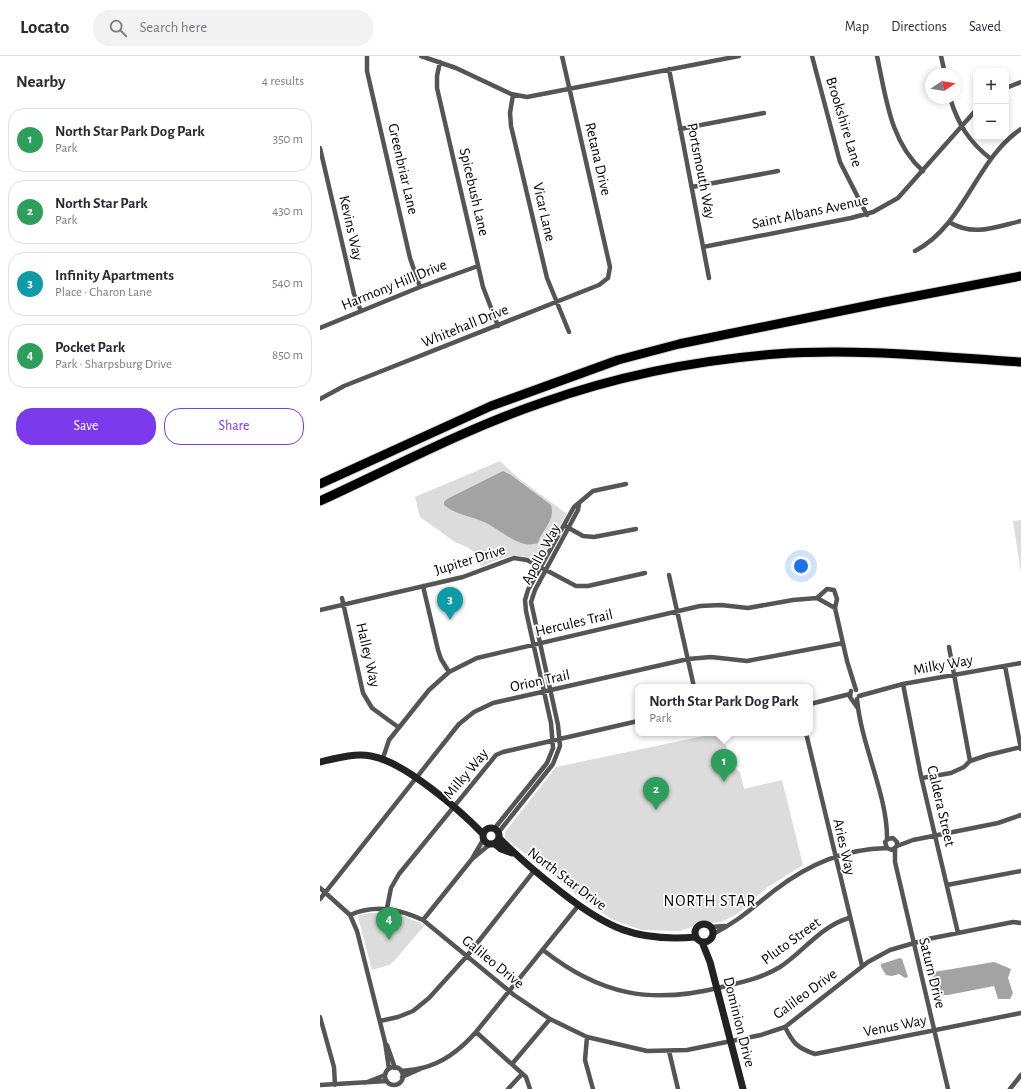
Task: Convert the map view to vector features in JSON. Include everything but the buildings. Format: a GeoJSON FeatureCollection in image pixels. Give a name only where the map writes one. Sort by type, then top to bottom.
{"type":"FeatureCollection","features":[{"type":"Feature","properties":{"kind":"highway"},"geometry":{"type":"LineString","coordinates":[[885,302],[1021,272]]}},
{"type":"Feature","properties":{"kind":"highway"},"geometry":{"type":"LineString","coordinates":[[320,484],[491,406],[618,360],[679,344],[1021,276]]}},
{"type":"Feature","properties":{"kind":"highway"},"geometry":{"type":"LineString","coordinates":[[320,501],[452,439],[544,402],[598,386],[678,367],[746,357],[808,353],[923,355],[1021,362]]}},
{"type":"Feature","properties":{"kind":"street","name":"Greenbriar Lane"},"geometry":{"type":"LineString","coordinates":[[367,56],[367,71],[410,258],[420,287]]}},
{"type":"Feature","properties":{"kind":"street"},"geometry":{"type":"LineString","coordinates":[[420,56],[440,62],[513,95],[527,97],[739,56]]}},
{"type":"Feature","properties":{"kind":"street","name":"Retana Drive"},"geometry":{"type":"LineString","coordinates":[[562,56],[610,268]]}},
{"type":"Feature","properties":{"kind":"street","name":"Brookshire Lane"},"geometry":{"type":"LineString","coordinates":[[812,56],[840,162],[866,215]]}},
{"type":"Feature","properties":{"kind":"street"},"geometry":{"type":"LineString","coordinates":[[877,56],[893,126],[900,144],[909,157],[923,171]]}},
{"type":"Feature","properties":{"kind":"street"},"geometry":{"type":"LineString","coordinates":[[941,56],[944,68]]}},
{"type":"Feature","properties":{"kind":"street","name":"Spicebush Lane"},"geometry":{"type":"LineString","coordinates":[[440,62],[437,76],[437,88],[478,266],[488,304],[498,326]]}},
{"type":"Feature","properties":{"kind":"street","name":"Portsmouth Way"},"geometry":{"type":"LineString","coordinates":[[669,69],[709,278]]}},
{"type":"Feature","properties":{"kind":"street"},"geometry":{"type":"LineString","coordinates":[[1009,87],[1021,82]]}},
{"type":"Feature","properties":{"kind":"street","name":"Vicar Lane"},"geometry":{"type":"LineString","coordinates":[[513,95],[510,113],[511,126],[547,278],[569,332]]}},
{"type":"Feature","properties":{"kind":"street"},"geometry":{"type":"LineString","coordinates":[[952,104],[961,127],[974,144],[991,159]]}},
{"type":"Feature","properties":{"kind":"street"},"geometry":{"type":"LineString","coordinates":[[680,129],[764,113]]}},
{"type":"Feature","properties":{"kind":"street","name":"Saint Albans Avenue"},"geometry":{"type":"LineString","coordinates":[[703,247],[866,215],[885,207],[898,198],[973,113]]}},
{"type":"Feature","properties":{"kind":"street"},"geometry":{"type":"LineString","coordinates":[[915,251],[931,242],[949,222],[1003,143],[1021,129]]}},
{"type":"Feature","properties":{"kind":"street","name":"Kevins Way"},"geometry":{"type":"LineString","coordinates":[[320,148],[350,280],[361,311]]}},
{"type":"Feature","properties":{"kind":"street"},"geometry":{"type":"LineString","coordinates":[[692,188],[778,171]]}},
{"type":"Feature","properties":{"kind":"street"},"geometry":{"type":"LineString","coordinates":[[949,222],[969,230],[977,231],[1021,221]]}},
{"type":"Feature","properties":{"kind":"street","name":"Harmony Hill Drive"},"geometry":{"type":"LineString","coordinates":[[320,328],[420,287],[478,266]]}},
{"type":"Feature","properties":{"kind":"street","name":"Whitehall Drive"},"geometry":{"type":"LineString","coordinates":[[320,399],[344,386],[603,283],[608,278],[610,268]]}},
{"type":"Feature","properties":{"kind":"street","name":"Apollo Way"},"geometry":{"type":"LineString","coordinates":[[491,836],[547,763],[552,752],[553,740],[525,600],[528,590],[578,510],[578,504],[593,491],[626,484]]}},
{"type":"Feature","properties":{"kind":"street"},"geometry":{"type":"LineString","coordinates":[[567,527],[583,536],[594,537],[636,529]]}},
{"type":"Feature","properties":{"kind":"street","name":"Apollo Way"},"geometry":{"type":"LineString","coordinates":[[423,920],[491,836],[553,764],[560,748],[560,739],[551,691],[531,602],[533,594],[567,527]]}},
{"type":"Feature","properties":{"kind":"street","name":"Jupiter Drive"},"geometry":{"type":"LineString","coordinates":[[320,610],[471,575],[514,558],[527,560],[576,586],[588,586],[645,573]]}},
{"type":"Feature","properties":{"kind":"street"},"geometry":{"type":"LineString","coordinates":[[669,575],[693,684]]}},
{"type":"Feature","properties":{"kind":"street"},"geometry":{"type":"LineString","coordinates":[[423,586],[440,659],[449,672]]}},
{"type":"Feature","properties":{"kind":"street"},"geometry":{"type":"LineString","coordinates":[[835,608],[817,598],[827,589],[834,590],[837,599],[835,608],[887,827],[894,839],[913,840]]}},
{"type":"Feature","properties":{"kind":"street","name":"Halley Way"},"geometry":{"type":"LineString","coordinates":[[342,598],[363,693],[372,708],[398,727]]}},
{"type":"Feature","properties":{"kind":"street","name":"Hercules Trail"},"geometry":{"type":"LineString","coordinates":[[383,758],[389,740],[429,690],[449,672],[477,658],[711,605],[748,608],[793,600],[817,598]]}},
{"type":"Feature","properties":{"kind":"street","name":"Orion Trail"},"geometry":{"type":"LineString","coordinates":[[320,899],[417,779],[459,724],[474,712],[493,703],[544,693],[688,659],[711,657],[747,661],[843,643]]}},
{"type":"Feature","properties":{"kind":"street"},"geometry":{"type":"LineString","coordinates":[[949,647],[970,761]]}},
{"type":"Feature","properties":{"kind":"street","name":"Milky Way"},"geometry":{"type":"LineString","coordinates":[[813,703],[903,684],[1021,663]]}},
{"type":"Feature","properties":{"kind":"street"},"geometry":{"type":"LineString","coordinates":[[922,778],[951,773],[964,767],[970,761],[988,755],[1021,748],[1005,666]]}},
{"type":"Feature","properties":{"kind":"street","name":"Caldera Street"},"geometry":{"type":"LineString","coordinates":[[903,684],[922,778],[958,932]]}},
{"type":"Feature","properties":{"kind":"street","name":"Milky Way"},"geometry":{"type":"LineString","coordinates":[[387,908],[388,897],[395,880],[496,755],[502,752],[635,722]]}},
{"type":"Feature","properties":{"kind":"street","name":"Aries Way"},"geometry":{"type":"LineString","coordinates":[[807,736],[834,856],[862,966]]}},
{"type":"Feature","properties":{"kind":"street","name":"North Star Drive"},"geometry":{"type":"LineString","coordinates":[[320,762],[360,755],[383,758],[405,769],[491,836],[501,849],[513,853],[578,906],[604,923],[624,931],[647,937],[676,938],[704,935],[729,925],[747,914],[794,877],[816,864],[834,856],[869,849],[888,849],[896,847]]}},
{"type":"Feature","properties":{"kind":"street"},"geometry":{"type":"LineString","coordinates":[[896,847],[913,840],[998,823],[1021,815]]}},
{"type":"Feature","properties":{"kind":"street"},"geometry":{"type":"LineString","coordinates":[[886,841],[887,827]]}},
{"type":"Feature","properties":{"kind":"street","name":"North Star Drive"},"geometry":{"type":"LineString","coordinates":[[869,849],[894,839]]}},
{"type":"Feature","properties":{"kind":"street","name":"Saturn Drive"},"geometry":{"type":"LineString","coordinates":[[894,839],[896,847],[895,862],[912,943],[948,1089]]}},
{"type":"Feature","properties":{"kind":"street","name":"Saturn Drive"},"geometry":{"type":"LineString","coordinates":[[886,841],[888,849],[895,862]]}},
{"type":"Feature","properties":{"kind":"street"},"geometry":{"type":"LineString","coordinates":[[380,1021],[398,1017],[413,1011],[429,998],[467,956],[534,871]]}},
{"type":"Feature","properties":{"kind":"street"},"geometry":{"type":"LineString","coordinates":[[947,885],[1021,871]]}},
{"type":"Feature","properties":{"kind":"street"},"geometry":{"type":"LineString","coordinates":[[320,888],[350,915],[360,941],[385,1042],[389,1069],[386,1075],[387,1082]]}},
{"type":"Feature","properties":{"kind":"street"},"geometry":{"type":"LineString","coordinates":[[402,1077],[452,1054],[476,1032],[578,906]]}},
{"type":"Feature","properties":{"kind":"street","name":"Galileo Drive"},"geometry":{"type":"LineString","coordinates":[[350,915],[362,911],[387,908],[406,912],[423,920],[509,991],[550,1019],[587,1037],[647,1051],[687,1050],[761,1035],[785,1027],[862,966],[890,950],[958,932],[1013,922],[1021,923]]}},
{"type":"Feature","properties":{"kind":"street","name":"Pluto Street"},"geometry":{"type":"LineString","coordinates":[[543,950],[565,967],[593,982],[620,990],[653,997],[689,995],[767,974],[782,965],[825,931],[849,918]]}},
{"type":"Feature","properties":{"kind":"street","name":"Dominion Drive"},"geometry":{"type":"LineString","coordinates":[[704,935],[743,1089]]}},
{"type":"Feature","properties":{"kind":"street","name":"Venus Way"},"geometry":{"type":"LineString","coordinates":[[785,1027],[792,1042],[804,1050],[815,1054],[1021,1013]]}},
{"type":"Feature","properties":{"kind":"street"},"geometry":{"type":"LineString","coordinates":[[320,1017],[334,1067],[335,1085]]}},
{"type":"Feature","properties":{"kind":"street"},"geometry":{"type":"LineString","coordinates":[[512,1064],[550,1019]]}},
{"type":"Feature","properties":{"kind":"street"},"geometry":{"type":"LineString","coordinates":[[476,1032],[522,1074],[528,1081],[530,1089]]}},
{"type":"Feature","properties":{"kind":"street"},"geometry":{"type":"LineString","coordinates":[[587,1037],[585,1060],[593,1089]]}},
{"type":"Feature","properties":{"kind":"street"},"geometry":{"type":"LineString","coordinates":[[385,1042],[395,1068]]}},
{"type":"Feature","properties":{"kind":"street"},"geometry":{"type":"LineString","coordinates":[[669,1051],[678,1089]]}},
{"type":"Feature","properties":{"kind":"street"},"geometry":{"type":"LineString","coordinates":[[389,1069],[395,1068],[401,1071],[422,1068]]}},
{"type":"Feature","properties":{"kind":"street"},"geometry":{"type":"LineString","coordinates":[[321,1086],[387,1082],[394,1087],[399,1083],[402,1077],[401,1071]]}},
{"type":"Feature","properties":{"kind":"street"},"geometry":{"type":"LineString","coordinates":[[508,1089],[522,1074]]}},
{"type":"Feature","properties":{"kind":"street"},"geometry":{"type":"LineString","coordinates":[[364,1084],[386,1075]]}},
{"type":"Feature","properties":{"kind":"street"},"geometry":{"type":"LineString","coordinates":[[1010,1089],[1021,1075]]}},
{"type":"Feature","properties":{"kind":"street"},"geometry":{"type":"LineString","coordinates":[[399,1083],[400,1089]]}},
{"type":"Feature","properties":{"kind":"shaded area"},"geometry":{"type":"Polygon","coordinates":[[[500,461],[517,477],[567,514],[542,559],[538,561],[522,556],[509,556],[481,567],[474,552],[455,542],[420,517],[415,497],[500,461]]]}},
{"type":"Feature","properties":{"kind":"shaded area"},"geometry":{"type":"Polygon","coordinates":[[[503,471],[511,475],[551,505],[552,516],[538,543],[524,544],[510,538],[484,522],[459,513],[444,505],[444,502],[447,499],[503,471]]]}},
{"type":"Feature","properties":{"kind":"shaded area"},"geometry":{"type":"Polygon","coordinates":[[[1021,520],[1021,573],[1013,521],[1021,520]]]}},
{"type":"Feature","properties":{"kind":"shaded area"},"geometry":{"type":"Polygon","coordinates":[[[704,736],[724,736],[730,765],[740,772],[744,789],[782,780],[803,865],[768,887],[737,914],[721,922],[701,924],[680,931],[642,930],[613,920],[585,901],[505,838],[505,832],[556,767],[704,736]]]}},
{"type":"Feature","properties":{"kind":"shaded area"},"geometry":{"type":"Polygon","coordinates":[[[370,913],[398,914],[425,925],[394,961],[389,965],[372,970],[358,917],[360,915],[370,913]]]}},
{"type":"Feature","properties":{"kind":"shaded area"},"geometry":{"type":"Polygon","coordinates":[[[900,958],[902,959],[908,977],[905,978],[899,974],[892,976],[886,975],[881,967],[881,964],[900,958]]]}},
{"type":"Feature","properties":{"kind":"shaded area"},"geometry":{"type":"Polygon","coordinates":[[[994,962],[1011,969],[1008,978],[1013,993],[1010,999],[998,999],[994,986],[942,995],[933,979],[934,972],[994,962]]]}},
{"type":"Feature","properties":{"kind":"place","name":"Infinity Apartments"},"geometry":{"type":"Point","coordinates":[450,620]}},
{"type":"Feature","properties":{"kind":"place","name":"North Star Park Dog Park"},"geometry":{"type":"Point","coordinates":[724,782]}},
{"type":"Feature","properties":{"kind":"place","name":"North Star Park"},"geometry":{"type":"Point","coordinates":[656,810]}},
{"type":"Feature","properties":{"kind":"place","name":"Pocket Park"},"geometry":{"type":"Point","coordinates":[389,940]}},
{"type":"Feature","properties":{"kind":"district","name":"NORTH STAR"},"geometry":{"type":"Point","coordinates":[710,901]}}]}
